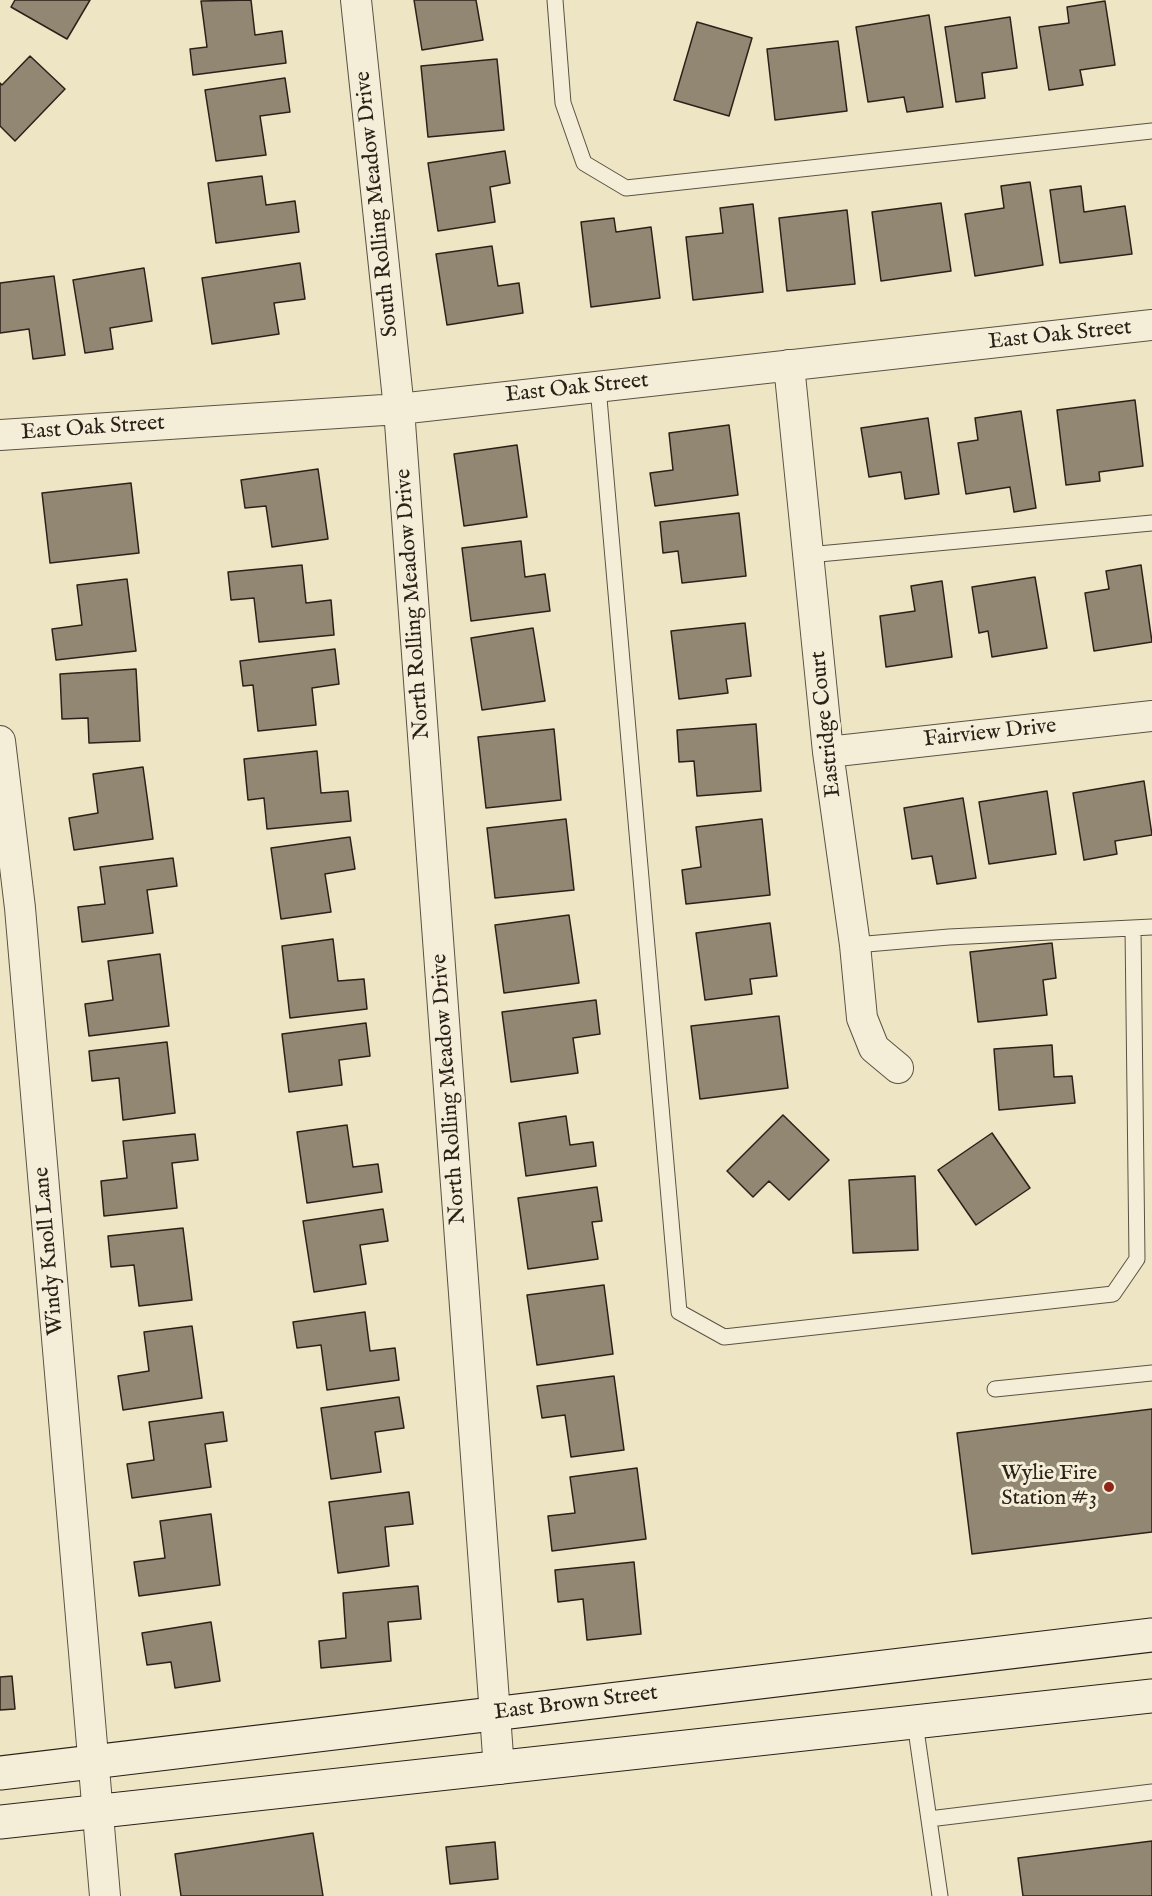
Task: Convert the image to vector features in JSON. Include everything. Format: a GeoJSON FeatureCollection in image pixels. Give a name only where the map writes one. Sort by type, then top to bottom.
{"type":"FeatureCollection","features":[{"type":"Feature","properties":{"kind":"main road","name":"East Brown Street"},"geometry":{"type":"LineString","coordinates":[[0,1773],[1152,1635]]}},
{"type":"Feature","properties":{"kind":"main road"},"geometry":{"type":"LineString","coordinates":[[0,1822],[1152,1696]]}},
{"type":"Feature","properties":{"kind":"street","name":"South Rolling Meadow Drive"},"geometry":{"type":"LineString","coordinates":[[356,0],[399,409]]}},
{"type":"Feature","properties":{"kind":"street","name":"East Oak Street"},"geometry":{"type":"LineString","coordinates":[[0,435],[399,409],[1152,326]]}},
{"type":"Feature","properties":{"kind":"street","name":"Eastridge Court"},"geometry":{"type":"LineString","coordinates":[[789,365],[828,752],[855,945],[862,1018],[874,1048],[898,1068]]}},
{"type":"Feature","properties":{"kind":"street","name":"North Rolling Meadow Drive"},"geometry":{"type":"LineString","coordinates":[[399,409],[499,1769]]}},
{"type":"Feature","properties":{"kind":"street","name":"Fairview Drive"},"geometry":{"type":"LineString","coordinates":[[828,752],[1152,716]]}},
{"type":"Feature","properties":{"kind":"street","name":"Windy Knoll Lane"},"geometry":{"type":"LineString","coordinates":[[0,741],[20,908],[96,1761],[105,1896]]}},
{"type":"Feature","properties":{"kind":"lane"},"geometry":{"type":"LineString","coordinates":[[555,0],[563,103],[584,163],[626,188],[1152,131]]}},
{"type":"Feature","properties":{"kind":"lane"},"geometry":{"type":"LineString","coordinates":[[598,387],[679,1312],[724,1336],[1113,1294],[1137,1259],[1133,928]]}},
{"type":"Feature","properties":{"kind":"lane"},"geometry":{"type":"LineString","coordinates":[[808,555],[1152,523]]}},
{"type":"Feature","properties":{"kind":"lane"},"geometry":{"type":"LineString","coordinates":[[855,945],[949,937],[1152,927]]}},
{"type":"Feature","properties":{"kind":"lane"},"geometry":{"type":"LineString","coordinates":[[995,1389],[1152,1373]]}},
{"type":"Feature","properties":{"kind":"lane"},"geometry":{"type":"LineString","coordinates":[[915,1723],[940,1896]]}},
{"type":"Feature","properties":{"kind":"lane"},"geometry":{"type":"LineString","coordinates":[[929,1819],[1152,1792]]}},
{"type":"Feature","properties":{"kind":"building"},"geometry":{"type":"Polygon","coordinates":[[[15,0],[90,0],[67,39],[11,7],[15,0]]]}},
{"type":"Feature","properties":{"kind":"building"},"geometry":{"type":"Polygon","coordinates":[[[251,0],[255,35],[282,31],[286,63],[193,75],[190,49],[207,47],[201,1],[251,0]]]}},
{"type":"Feature","properties":{"kind":"building"},"geometry":{"type":"Polygon","coordinates":[[[414,0],[476,0],[483,40],[422,50],[414,0]]]}},
{"type":"Feature","properties":{"kind":"building"},"geometry":{"type":"Polygon","coordinates":[[[1105,1],[1115,65],[1080,70],[1083,85],[1049,90],[1039,27],[1069,23],[1067,7],[1105,1]]]}},
{"type":"Feature","properties":{"kind":"building"},"geometry":{"type":"Polygon","coordinates":[[[929,15],[943,107],[907,112],[904,97],[868,102],[856,27],[929,15]]]}},
{"type":"Feature","properties":{"kind":"building"},"geometry":{"type":"Polygon","coordinates":[[[1010,17],[1017,68],[982,73],[985,98],[956,102],[945,27],[1010,17]]]}},
{"type":"Feature","properties":{"kind":"building"},"geometry":{"type":"Polygon","coordinates":[[[697,22],[752,38],[729,116],[674,100],[697,22]]]}},
{"type":"Feature","properties":{"kind":"building"},"geometry":{"type":"Polygon","coordinates":[[[838,41],[847,111],[775,120],[767,49],[838,41]]]}},
{"type":"Feature","properties":{"kind":"building"},"geometry":{"type":"Polygon","coordinates":[[[30,56],[65,89],[15,141],[0,126],[0,83],[2,85],[30,56]]]}},
{"type":"Feature","properties":{"kind":"building"},"geometry":{"type":"Polygon","coordinates":[[[497,59],[504,130],[428,137],[421,66],[497,59]]]}},
{"type":"Feature","properties":{"kind":"building"},"geometry":{"type":"Polygon","coordinates":[[[285,78],[290,112],[260,116],[266,155],[216,161],[205,90],[285,78]]]}},
{"type":"Feature","properties":{"kind":"building"},"geometry":{"type":"Polygon","coordinates":[[[505,151],[510,183],[490,187],[495,222],[438,231],[428,163],[505,151]]]}},
{"type":"Feature","properties":{"kind":"building"},"geometry":{"type":"Polygon","coordinates":[[[262,176],[266,205],[295,201],[299,232],[216,243],[208,183],[262,176]]]}},
{"type":"Feature","properties":{"kind":"building"},"geometry":{"type":"Polygon","coordinates":[[[1030,182],[1043,265],[975,276],[965,214],[1004,208],[1001,186],[1030,182]]]}},
{"type":"Feature","properties":{"kind":"building"},"geometry":{"type":"Polygon","coordinates":[[[1081,186],[1084,212],[1125,206],[1132,254],[1060,263],[1050,190],[1081,186]]]}},
{"type":"Feature","properties":{"kind":"building"},"geometry":{"type":"Polygon","coordinates":[[[941,203],[951,271],[881,281],[872,212],[941,203]]]}},
{"type":"Feature","properties":{"kind":"building"},"geometry":{"type":"Polygon","coordinates":[[[753,204],[763,292],[693,300],[686,237],[723,233],[720,208],[753,204]]]}},
{"type":"Feature","properties":{"kind":"building"},"geometry":{"type":"Polygon","coordinates":[[[847,210],[855,284],[787,291],[779,218],[847,210]]]}},
{"type":"Feature","properties":{"kind":"building"},"geometry":{"type":"Polygon","coordinates":[[[614,218],[616,232],[651,227],[660,298],[591,307],[581,222],[614,218]]]}},
{"type":"Feature","properties":{"kind":"building"},"geometry":{"type":"Polygon","coordinates":[[[492,246],[498,286],[519,283],[523,313],[447,325],[436,254],[492,246]]]}},
{"type":"Feature","properties":{"kind":"building"},"geometry":{"type":"Polygon","coordinates":[[[300,263],[305,299],[274,303],[279,334],[212,344],[202,278],[300,263]]]}},
{"type":"Feature","properties":{"kind":"building"},"geometry":{"type":"Polygon","coordinates":[[[144,268],[152,321],[110,328],[113,349],[85,353],[73,280],[144,268]]]}},
{"type":"Feature","properties":{"kind":"building"},"geometry":{"type":"Polygon","coordinates":[[[54,276],[65,355],[33,359],[29,329],[0,333],[0,283],[54,276]]]}},
{"type":"Feature","properties":{"kind":"building"},"geometry":{"type":"Polygon","coordinates":[[[1135,400],[1143,466],[1099,472],[1100,481],[1066,485],[1057,410],[1135,400]]]}},
{"type":"Feature","properties":{"kind":"building"},"geometry":{"type":"Polygon","coordinates":[[[1021,411],[1036,508],[1014,512],[1010,487],[966,494],[958,443],[978,440],[975,418],[1021,411]]]}},
{"type":"Feature","properties":{"kind":"building"},"geometry":{"type":"Polygon","coordinates":[[[928,418],[939,494],[905,499],[901,472],[869,477],[861,428],[928,418]]]}},
{"type":"Feature","properties":{"kind":"building"},"geometry":{"type":"Polygon","coordinates":[[[729,425],[738,495],[655,506],[650,473],[673,470],[669,433],[729,425]]]}},
{"type":"Feature","properties":{"kind":"building"},"geometry":{"type":"Polygon","coordinates":[[[517,445],[527,517],[464,526],[454,454],[517,445]]]}},
{"type":"Feature","properties":{"kind":"building"},"geometry":{"type":"Polygon","coordinates":[[[318,469],[328,539],[272,547],[266,506],[245,508],[241,480],[318,469]]]}},
{"type":"Feature","properties":{"kind":"building"},"geometry":{"type":"Polygon","coordinates":[[[131,483],[139,553],[50,563],[42,493],[131,483]]]}},
{"type":"Feature","properties":{"kind":"building"},"geometry":{"type":"Polygon","coordinates":[[[739,513],[746,576],[682,583],[678,551],[663,553],[660,522],[739,513]]]}},
{"type":"Feature","properties":{"kind":"building"},"geometry":{"type":"Polygon","coordinates":[[[521,541],[525,577],[545,574],[550,611],[471,621],[462,548],[521,541]]]}},
{"type":"Feature","properties":{"kind":"building"},"geometry":{"type":"Polygon","coordinates":[[[302,565],[306,603],[331,600],[334,635],[259,642],[254,598],[231,600],[228,572],[302,565]]]}},
{"type":"Feature","properties":{"kind":"building"},"geometry":{"type":"Polygon","coordinates":[[[1141,565],[1152,642],[1094,651],[1085,593],[1109,589],[1106,571],[1141,565]]]}},
{"type":"Feature","properties":{"kind":"building"},"geometry":{"type":"Polygon","coordinates":[[[1035,577],[1047,648],[992,657],[988,631],[979,633],[972,587],[1035,577]]]}},
{"type":"Feature","properties":{"kind":"building"},"geometry":{"type":"Polygon","coordinates":[[[127,579],[136,651],[56,660],[52,629],[82,625],[77,585],[127,579]]]}},
{"type":"Feature","properties":{"kind":"building"},"geometry":{"type":"Polygon","coordinates":[[[942,581],[952,657],[886,667],[880,616],[915,611],[911,586],[942,581]]]}},
{"type":"Feature","properties":{"kind":"building"},"geometry":{"type":"Polygon","coordinates":[[[745,623],[751,676],[726,679],[728,693],[679,699],[671,631],[745,623]]]}},
{"type":"Feature","properties":{"kind":"building"},"geometry":{"type":"Polygon","coordinates":[[[533,628],[545,701],[482,710],[471,638],[533,628]]]}},
{"type":"Feature","properties":{"kind":"building"},"geometry":{"type":"Polygon","coordinates":[[[335,649],[339,684],[312,688],[316,725],[258,731],[253,685],[243,686],[240,661],[335,649]]]}},
{"type":"Feature","properties":{"kind":"building"},"geometry":{"type":"Polygon","coordinates":[[[136,669],[140,741],[89,743],[88,718],[62,719],[60,674],[136,669]]]}},
{"type":"Feature","properties":{"kind":"building"},"geometry":{"type":"Polygon","coordinates":[[[756,724],[761,791],[697,796],[694,761],[679,762],[677,730],[756,724]]]}},
{"type":"Feature","properties":{"kind":"building"},"geometry":{"type":"Polygon","coordinates":[[[554,729],[561,800],[486,808],[478,737],[554,729]]]}},
{"type":"Feature","properties":{"kind":"building"},"geometry":{"type":"Polygon","coordinates":[[[317,751],[321,793],[348,791],[351,821],[267,829],[264,798],[248,800],[244,759],[317,751]]]}},
{"type":"Feature","properties":{"kind":"building"},"geometry":{"type":"Polygon","coordinates":[[[143,767],[153,839],[74,850],[69,818],[98,813],[93,774],[143,767]]]}},
{"type":"Feature","properties":{"kind":"building"},"geometry":{"type":"Polygon","coordinates":[[[1144,781],[1152,835],[1115,841],[1117,854],[1084,860],[1073,793],[1144,781]]]}},
{"type":"Feature","properties":{"kind":"building"},"geometry":{"type":"Polygon","coordinates":[[[1047,791],[1056,854],[989,864],[979,802],[1047,791]]]}},
{"type":"Feature","properties":{"kind":"building"},"geometry":{"type":"Polygon","coordinates":[[[963,798],[976,878],[937,884],[932,856],[912,859],[904,808],[963,798]]]}},
{"type":"Feature","properties":{"kind":"building"},"geometry":{"type":"Polygon","coordinates":[[[566,819],[574,890],[495,898],[487,828],[566,819]]]}},
{"type":"Feature","properties":{"kind":"building"},"geometry":{"type":"Polygon","coordinates":[[[762,819],[770,895],[686,904],[682,870],[701,867],[696,827],[762,819]]]}},
{"type":"Feature","properties":{"kind":"building"},"geometry":{"type":"Polygon","coordinates":[[[350,837],[355,869],[325,874],[331,912],[281,919],[271,848],[350,837]]]}},
{"type":"Feature","properties":{"kind":"building"},"geometry":{"type":"Polygon","coordinates":[[[173,858],[177,886],[147,890],[153,933],[82,942],[78,907],[105,904],[100,867],[173,858]]]}},
{"type":"Feature","properties":{"kind":"building"},"geometry":{"type":"Polygon","coordinates":[[[569,915],[579,983],[504,993],[495,925],[569,915]]]}},
{"type":"Feature","properties":{"kind":"building"},"geometry":{"type":"Polygon","coordinates":[[[770,923],[777,976],[750,979],[752,994],[705,1000],[696,933],[770,923]]]}},
{"type":"Feature","properties":{"kind":"building"},"geometry":{"type":"Polygon","coordinates":[[[333,939],[338,981],[364,979],[367,1009],[290,1018],[282,946],[333,939]]]}},
{"type":"Feature","properties":{"kind":"building"},"geometry":{"type":"Polygon","coordinates":[[[1052,943],[1056,978],[1043,980],[1047,1015],[978,1022],[970,952],[1052,943]]]}},
{"type":"Feature","properties":{"kind":"building"},"geometry":{"type":"Polygon","coordinates":[[[160,954],[169,1026],[89,1036],[85,1004],[113,1000],[108,961],[160,954]]]}},
{"type":"Feature","properties":{"kind":"building"},"geometry":{"type":"Polygon","coordinates":[[[596,1000],[600,1034],[573,1038],[578,1073],[511,1082],[502,1012],[596,1000]]]}},
{"type":"Feature","properties":{"kind":"building"},"geometry":{"type":"Polygon","coordinates":[[[779,1016],[788,1088],[700,1099],[691,1026],[779,1016]]]}},
{"type":"Feature","properties":{"kind":"building"},"geometry":{"type":"Polygon","coordinates":[[[366,1023],[370,1056],[339,1060],[342,1085],[289,1092],[282,1034],[366,1023]]]}},
{"type":"Feature","properties":{"kind":"building"},"geometry":{"type":"Polygon","coordinates":[[[167,1042],[175,1113],[123,1120],[119,1078],[92,1081],[89,1051],[167,1042]]]}},
{"type":"Feature","properties":{"kind":"building"},"geometry":{"type":"Polygon","coordinates":[[[1052,1045],[1054,1077],[1072,1076],[1075,1103],[999,1110],[994,1049],[1052,1045]]]}},
{"type":"Feature","properties":{"kind":"building"},"geometry":{"type":"Polygon","coordinates":[[[783,1115],[829,1160],[789,1200],[769,1181],[753,1197],[727,1171],[783,1115]]]}},
{"type":"Feature","properties":{"kind":"building"},"geometry":{"type":"Polygon","coordinates":[[[566,1116],[570,1145],[593,1142],[596,1166],[526,1176],[519,1123],[566,1116]]]}},
{"type":"Feature","properties":{"kind":"building"},"geometry":{"type":"Polygon","coordinates":[[[347,1125],[353,1167],[378,1164],[382,1192],[307,1203],[297,1132],[347,1125]]]}},
{"type":"Feature","properties":{"kind":"building"},"geometry":{"type":"Polygon","coordinates":[[[992,1133],[1030,1188],[976,1225],[938,1170],[992,1133]]]}},
{"type":"Feature","properties":{"kind":"building"},"geometry":{"type":"Polygon","coordinates":[[[195,1134],[198,1160],[172,1163],[177,1208],[104,1216],[101,1181],[127,1178],[123,1141],[195,1134]]]}},
{"type":"Feature","properties":{"kind":"building"},"geometry":{"type":"Polygon","coordinates":[[[915,1176],[918,1250],[853,1253],[849,1180],[915,1176]]]}},
{"type":"Feature","properties":{"kind":"building"},"geometry":{"type":"Polygon","coordinates":[[[597,1187],[602,1221],[592,1222],[598,1259],[528,1269],[518,1198],[597,1187]]]}},
{"type":"Feature","properties":{"kind":"building"},"geometry":{"type":"Polygon","coordinates":[[[383,1209],[388,1241],[360,1245],[366,1284],[314,1292],[303,1221],[383,1209]]]}},
{"type":"Feature","properties":{"kind":"building"},"geometry":{"type":"Polygon","coordinates":[[[183,1228],[192,1300],[139,1306],[134,1265],[111,1267],[108,1236],[183,1228]]]}},
{"type":"Feature","properties":{"kind":"building"},"geometry":{"type":"Polygon","coordinates":[[[604,1285],[613,1354],[537,1365],[527,1295],[604,1285]]]}},
{"type":"Feature","properties":{"kind":"building"},"geometry":{"type":"Polygon","coordinates":[[[365,1312],[370,1351],[395,1348],[399,1380],[327,1390],[321,1345],[297,1348],[293,1322],[365,1312]]]}},
{"type":"Feature","properties":{"kind":"building"},"geometry":{"type":"Polygon","coordinates":[[[192,1326],[202,1398],[123,1410],[118,1376],[149,1371],[144,1332],[192,1326]]]}},
{"type":"Feature","properties":{"kind":"building"},"geometry":{"type":"Polygon","coordinates":[[[614,1376],[624,1450],[571,1457],[565,1415],[542,1418],[537,1386],[614,1376]]]}},
{"type":"Feature","properties":{"kind":"building"},"geometry":{"type":"Polygon","coordinates":[[[399,1397],[404,1428],[375,1432],[381,1472],[331,1479],[321,1408],[399,1397]]]}},
{"type":"Feature","properties":{"kind":"building"},"geometry":{"type":"Polygon","coordinates":[[[1152,1409],[1152,1532],[972,1554],[957,1433],[1152,1409]]]}},
{"type":"Feature","properties":{"kind":"building"},"geometry":{"type":"Polygon","coordinates":[[[223,1412],[227,1441],[205,1444],[211,1487],[132,1498],[127,1464],[154,1460],[149,1422],[223,1412]]]}},
{"type":"Feature","properties":{"kind":"building"},"geometry":{"type":"Polygon","coordinates":[[[637,1468],[646,1539],[552,1551],[548,1516],[575,1513],[570,1477],[637,1468]]]}},
{"type":"Feature","properties":{"kind":"building"},"geometry":{"type":"Polygon","coordinates":[[[409,1492],[413,1524],[385,1527],[389,1566],[338,1573],[329,1502],[409,1492]]]}},
{"type":"Feature","properties":{"kind":"building"},"geometry":{"type":"Polygon","coordinates":[[[211,1514],[220,1585],[139,1596],[134,1562],[165,1558],[160,1521],[211,1514]]]}},
{"type":"Feature","properties":{"kind":"building"},"geometry":{"type":"Polygon","coordinates":[[[634,1562],[641,1634],[587,1640],[583,1599],[558,1602],[555,1570],[634,1562]]]}},
{"type":"Feature","properties":{"kind":"building"},"geometry":{"type":"Polygon","coordinates":[[[418,1586],[421,1619],[388,1622],[391,1661],[321,1668],[319,1641],[346,1638],[343,1593],[418,1586]]]}},
{"type":"Feature","properties":{"kind":"building"},"geometry":{"type":"Polygon","coordinates":[[[211,1622],[220,1681],[175,1688],[171,1662],[147,1665],[142,1633],[211,1622]]]}},
{"type":"Feature","properties":{"kind":"building"},"geometry":{"type":"Polygon","coordinates":[[[12,1676],[15,1709],[0,1710],[0,1677],[12,1676]]]}},
{"type":"Feature","properties":{"kind":"building"},"geometry":{"type":"Polygon","coordinates":[[[313,1833],[323,1896],[181,1896],[175,1854],[313,1833]]]}},
{"type":"Feature","properties":{"kind":"building"},"geometry":{"type":"Polygon","coordinates":[[[1152,1841],[1152,1896],[1023,1896],[1018,1858],[1152,1841]]]}},
{"type":"Feature","properties":{"kind":"building"},"geometry":{"type":"Polygon","coordinates":[[[495,1842],[498,1879],[450,1884],[446,1847],[495,1842]]]}},
{"type":"Feature","properties":{"kind":"place","name":"Wylie Fire Station #3"},"geometry":{"type":"Point","coordinates":[1109,1487]}}]}
